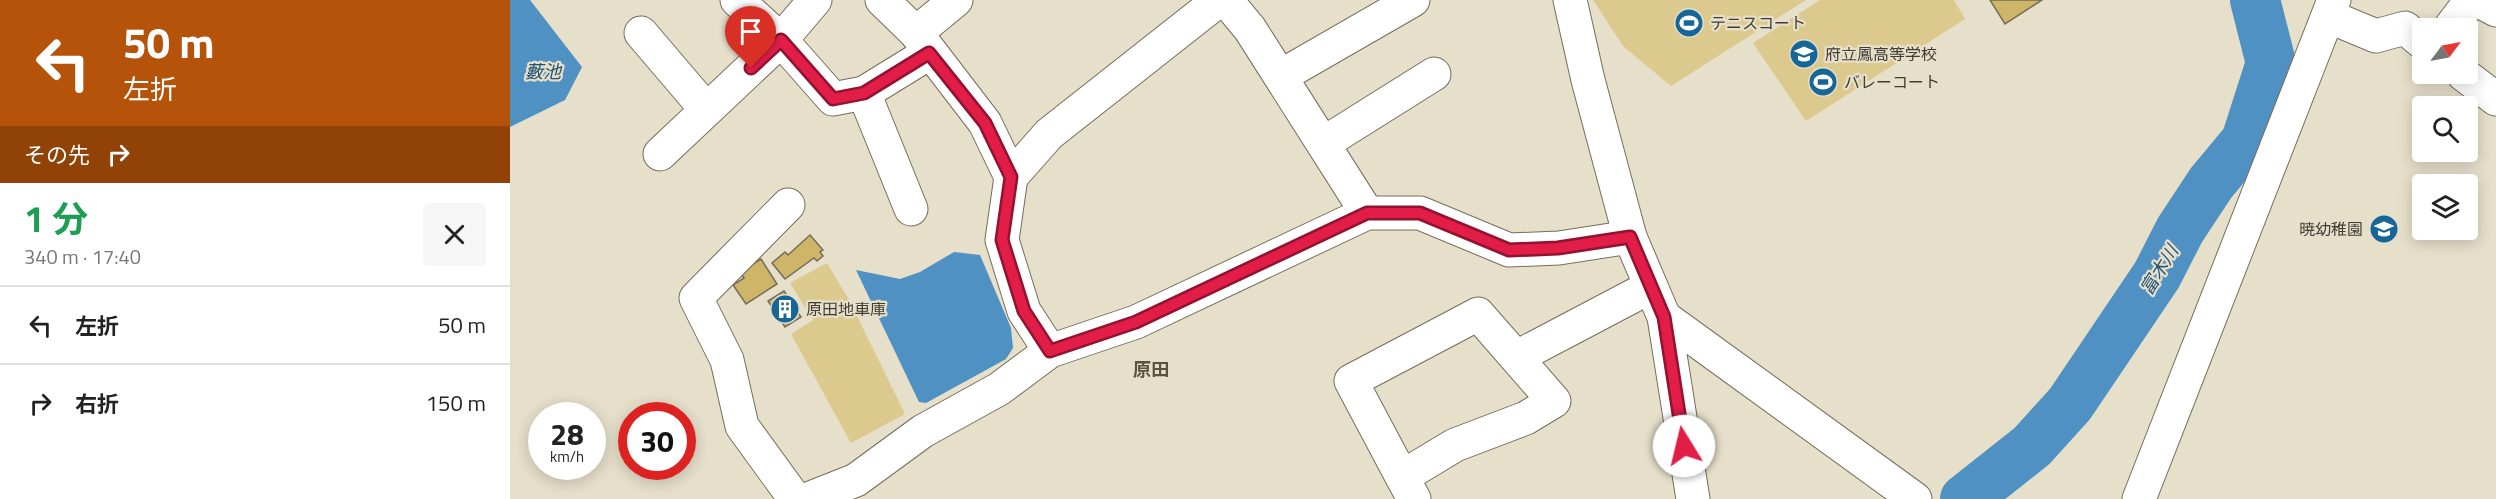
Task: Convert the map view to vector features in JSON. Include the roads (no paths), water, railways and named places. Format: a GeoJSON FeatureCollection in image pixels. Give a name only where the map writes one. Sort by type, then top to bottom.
{"type":"FeatureCollection","features":[{"type":"Feature","properties":{"kind":"street"},"geometry":{"type":"LineString","coordinates":[[737,0],[781,40],[833,99],[864,93],[923,43],[956,0]]}},
{"type":"Feature","properties":{"kind":"street"},"geometry":{"type":"LineString","coordinates":[[660,154],[705,108],[781,40],[815,0]]}},
{"type":"Feature","properties":{"kind":"street"},"geometry":{"type":"LineString","coordinates":[[882,0],[923,43],[985,123],[1011,177]]}},
{"type":"Feature","properties":{"kind":"street"},"geometry":{"type":"LineString","coordinates":[[1050,351],[1024,311],[1002,240],[1011,177],[1049,134],[1219,0]]}},
{"type":"Feature","properties":{"kind":"street"},"geometry":{"type":"LineString","coordinates":[[1226,0],[1250,29],[1324,142],[1367,213]]}},
{"type":"Feature","properties":{"kind":"street"},"geometry":{"type":"LineString","coordinates":[[1281,76],[1413,0]]}},
{"type":"Feature","properties":{"kind":"street"},"geometry":{"type":"LineString","coordinates":[[1570,0],[1588,80],[1630,237],[1664,317],[1693,499]]}},
{"type":"Feature","properties":{"kind":"street"},"geometry":{"type":"LineString","coordinates":[[2458,18],[2471,0]]}},
{"type":"Feature","properties":{"kind":"street"},"geometry":{"type":"LineString","coordinates":[[2477,0],[2496,10]]}},
{"type":"Feature","properties":{"kind":"street"},"geometry":{"type":"LineString","coordinates":[[2139,499],[2331,8],[2376,36],[2405,28],[2412,34]]}},
{"type":"Feature","properties":{"kind":"street"},"geometry":{"type":"LineString","coordinates":[[641,33],[705,108]]}},
{"type":"Feature","properties":{"kind":"street"},"geometry":{"type":"LineString","coordinates":[[1324,142],[1434,74]]}},
{"type":"Feature","properties":{"kind":"street"},"geometry":{"type":"LineString","coordinates":[[2476,84],[2496,99]]}},
{"type":"Feature","properties":{"kind":"street"},"geometry":{"type":"LineString","coordinates":[[864,93],[911,209]]}},
{"type":"Feature","properties":{"kind":"street"},"geometry":{"type":"LineString","coordinates":[[788,205],[696,298],[728,360],[742,426],[795,499]]}},
{"type":"Feature","properties":{"kind":"street"},"geometry":{"type":"LineString","coordinates":[[808,499],[856,480],[923,431],[999,389],[1050,351],[1136,322],[1367,213],[1420,213],[1509,250],[1558,248],[1630,237]]}},
{"type":"Feature","properties":{"kind":"street"},"geometry":{"type":"LineString","coordinates":[[1517,357],[1650,286]]}},
{"type":"Feature","properties":{"kind":"street"},"geometry":{"type":"LineString","coordinates":[[1478,314],[1554,400],[1526,418],[1455,445],[1407,488],[1352,381],[1478,314]]}},
{"type":"Feature","properties":{"kind":"street"},"geometry":{"type":"LineString","coordinates":[[1664,317],[1915,499]]}},
{"type":"Feature","properties":{"kind":"water","name":"藪池"},"geometry":{"type":"Polygon","coordinates":[[[510,0],[530,0],[582,67],[565,100],[510,127],[510,0]]]}},
{"type":"Feature","properties":{"kind":"water"},"geometry":{"type":"Polygon","coordinates":[[[954,252],[980,255],[1011,328],[1013,348],[1006,359],[926,403],[919,402],[856,270],[900,279],[920,272],[954,252]]]}},
{"type":"Feature","properties":{"kind":"waterway","name":"富木川"},"geometry":{"type":"LineString","coordinates":[[1965,499],[2032,446],[2070,404],[2157,275],[2180,230],[2211,183],[2246,141],[2271,63],[2255,0]]}},
{"type":"Feature","properties":{"kind":"place","name":"テニスコート"},"geometry":{"type":"Point","coordinates":[1689,23]}},
{"type":"Feature","properties":{"kind":"place","name":"府立鳳高等学校"},"geometry":{"type":"Point","coordinates":[1804,54]}},
{"type":"Feature","properties":{"kind":"place","name":"バレーコート"},"geometry":{"type":"Point","coordinates":[1823,82]}},
{"type":"Feature","properties":{"kind":"place","name":"暁幼稚園"},"geometry":{"type":"Point","coordinates":[2384,229]}},
{"type":"Feature","properties":{"kind":"place","name":"原田地車庫"},"geometry":{"type":"Point","coordinates":[785,309]}},
{"type":"Feature","properties":{"kind":"district","name":"原田"},"geometry":{"type":"Point","coordinates":[1151,369]}}]}
